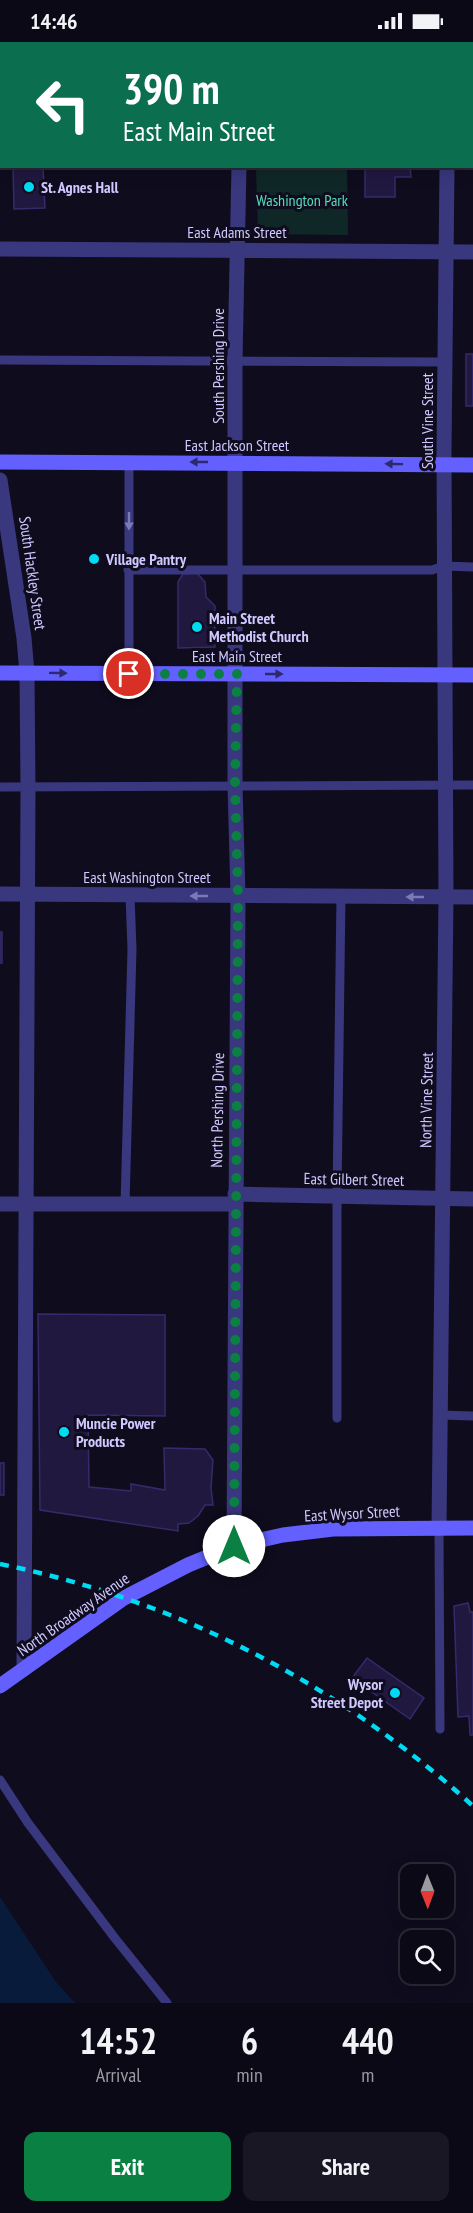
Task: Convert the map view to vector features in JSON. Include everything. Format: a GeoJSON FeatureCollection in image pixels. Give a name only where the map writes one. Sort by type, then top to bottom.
{"type":"FeatureCollection","features":[{"type":"Feature","properties":{"kind":"main road","name":"East Jackson Street"},"geometry":{"type":"LineString","coordinates":[[0,462],[473,465]]}},
{"type":"Feature","properties":{"kind":"main road","name":"East Main Street"},"geometry":{"type":"LineString","coordinates":[[0,673],[473,675]]}},
{"type":"Feature","properties":{"kind":"main road","name":"East Wysor Street"},"geometry":{"type":"LineString","coordinates":[[234,1546],[283,1535],[333,1529],[473,1528]]}},
{"type":"Feature","properties":{"kind":"main road","name":"North Broadway Avenue"},"geometry":{"type":"LineString","coordinates":[[0,1686],[124,1598],[188,1565],[234,1546]]}},
{"type":"Feature","properties":{"kind":"street","name":"South Pershing Drive"},"geometry":{"type":"LineString","coordinates":[[237,674],[235,361],[238,168]]}},
{"type":"Feature","properties":{"kind":"street","name":"South Vine Street"},"geometry":{"type":"LineString","coordinates":[[445,675],[444,363],[447,168]]}},
{"type":"Feature","properties":{"kind":"street","name":"East Adams Street"},"geometry":{"type":"LineString","coordinates":[[0,249],[473,252]]}},
{"type":"Feature","properties":{"kind":"street","name":"South Hackley Street"},"geometry":{"type":"LineString","coordinates":[[0,480],[7,565],[24,638],[27,673],[24,1669]]}},
{"type":"Feature","properties":{"kind":"street","name":"North Pershing Drive"},"geometry":{"type":"LineString","coordinates":[[234,1546],[237,674]]}},
{"type":"Feature","properties":{"kind":"street","name":"North Vine Street"},"geometry":{"type":"LineString","coordinates":[[439,1527],[446,897],[445,675]]}},
{"type":"Feature","properties":{"kind":"street","name":"East Washington Street"},"geometry":{"type":"LineString","coordinates":[[0,894],[473,897]]}},
{"type":"Feature","properties":{"kind":"street","name":"East Gilbert Street"},"geometry":{"type":"LineString","coordinates":[[0,1204],[125,1204],[337,1196],[473,1199]]}},
{"type":"Feature","properties":{"kind":"lane"},"geometry":{"type":"LineString","coordinates":[[0,360],[444,363]]}},
{"type":"Feature","properties":{"kind":"lane"},"geometry":{"type":"LineString","coordinates":[[129,462],[129,674]]}},
{"type":"Feature","properties":{"kind":"lane"},"geometry":{"type":"LineString","coordinates":[[128,570],[432,570],[444,566],[473,567]]}},
{"type":"Feature","properties":{"kind":"lane"},"geometry":{"type":"LineString","coordinates":[[0,787],[473,785]]}},
{"type":"Feature","properties":{"kind":"lane"},"geometry":{"type":"LineString","coordinates":[[125,1204],[132,949],[130,896]]}},
{"type":"Feature","properties":{"kind":"lane"},"geometry":{"type":"LineString","coordinates":[[338,1418],[337,1196],[340,896]]}},
{"type":"Feature","properties":{"kind":"lane"},"geometry":{"type":"LineString","coordinates":[[440,1415],[473,1416]]}},
{"type":"Feature","properties":{"kind":"lane"},"geometry":{"type":"LineString","coordinates":[[439,1527],[440,1729]]}},
{"type":"Feature","properties":{"kind":"lane"},"geometry":{"type":"LineString","coordinates":[[0,1779],[28,1822],[114,1937],[167,2003]]}},
{"type":"Feature","properties":{"kind":"green space","name":"Washington Park"},"geometry":{"type":"Polygon","coordinates":[[[256,168],[347,168],[348,235],[258,234],[256,168]]]}},
{"type":"Feature","properties":{"kind":"water"},"geometry":{"type":"Polygon","coordinates":[[[0,1897],[56,1982],[75,2003],[0,2003],[0,1897]]]}},
{"type":"Feature","properties":{"kind":"building","name":"St. Agnes Hall"},"geometry":{"type":"Polygon","coordinates":[[[13,168],[43,168],[45,208],[14,209],[13,168]]]}},
{"type":"Feature","properties":{"kind":"building"},"geometry":{"type":"Polygon","coordinates":[[[365,168],[410,168],[411,177],[395,177],[395,197],[365,197],[365,168]]]}},
{"type":"Feature","properties":{"kind":"building"},"geometry":{"type":"Polygon","coordinates":[[[466,354],[473,354],[473,406],[466,406],[466,354]]]}},
{"type":"Feature","properties":{"kind":"building","name":"Main Street Methodist Church"},"geometry":{"type":"Polygon","coordinates":[[[197,573],[205,582],[206,597],[215,606],[215,647],[178,648],[178,582],[183,574],[197,573]]]}},
{"type":"Feature","properties":{"kind":"building"},"geometry":{"type":"Polygon","coordinates":[[[0,932],[2,932],[2,963],[0,963],[0,932]]]}},
{"type":"Feature","properties":{"kind":"building","name":"Muncie Power Products"},"geometry":{"type":"Polygon","coordinates":[[[38,1314],[165,1315],[165,1416],[88,1415],[89,1487],[131,1491],[131,1484],[165,1490],[164,1448],[205,1449],[213,1460],[211,1488],[213,1505],[205,1505],[198,1516],[189,1523],[178,1524],[178,1531],[40,1510],[38,1314]]]}},
{"type":"Feature","properties":{"kind":"building"},"geometry":{"type":"Polygon","coordinates":[[[0,1463],[4,1463],[4,1495],[0,1495],[0,1463]]]}},
{"type":"Feature","properties":{"kind":"building"},"geometry":{"type":"Polygon","coordinates":[[[468,1603],[470,1612],[473,1612],[473,1735],[470,1735],[469,1716],[458,1717],[454,1606],[468,1603]]]}},
{"type":"Feature","properties":{"kind":"building","name":"Wysor Street Depot"},"geometry":{"type":"Polygon","coordinates":[[[367,1658],[424,1698],[410,1719],[352,1678],[367,1658]]]}},
{"type":"Feature","properties":{"kind":"railway"},"geometry":{"type":"LineString","coordinates":[[0,1564],[66,1580],[130,1600],[192,1624],[253,1653],[311,1685],[367,1722],[421,1762],[473,1806]]}},
{"type":"Feature","properties":{"kind":"place","name":"St. Agnes Hall"},"geometry":{"type":"Point","coordinates":[29,187]}},
{"type":"Feature","properties":{"kind":"place","name":"Village Pantry"},"geometry":{"type":"Point","coordinates":[94,559]}},
{"type":"Feature","properties":{"kind":"place","name":"Main Street Methodist Church"},"geometry":{"type":"Point","coordinates":[197,627]}},
{"type":"Feature","properties":{"kind":"place","name":"Muncie Power Products"},"geometry":{"type":"Point","coordinates":[64,1432]}},
{"type":"Feature","properties":{"kind":"place","name":"Wysor Street Depot"},"geometry":{"type":"Point","coordinates":[395,1693]}},
{"type":"Feature","properties":{"kind":"route"},"geometry":{"type":"LineString","coordinates":[[129,674],[237,674],[234,1546]]}}]}
